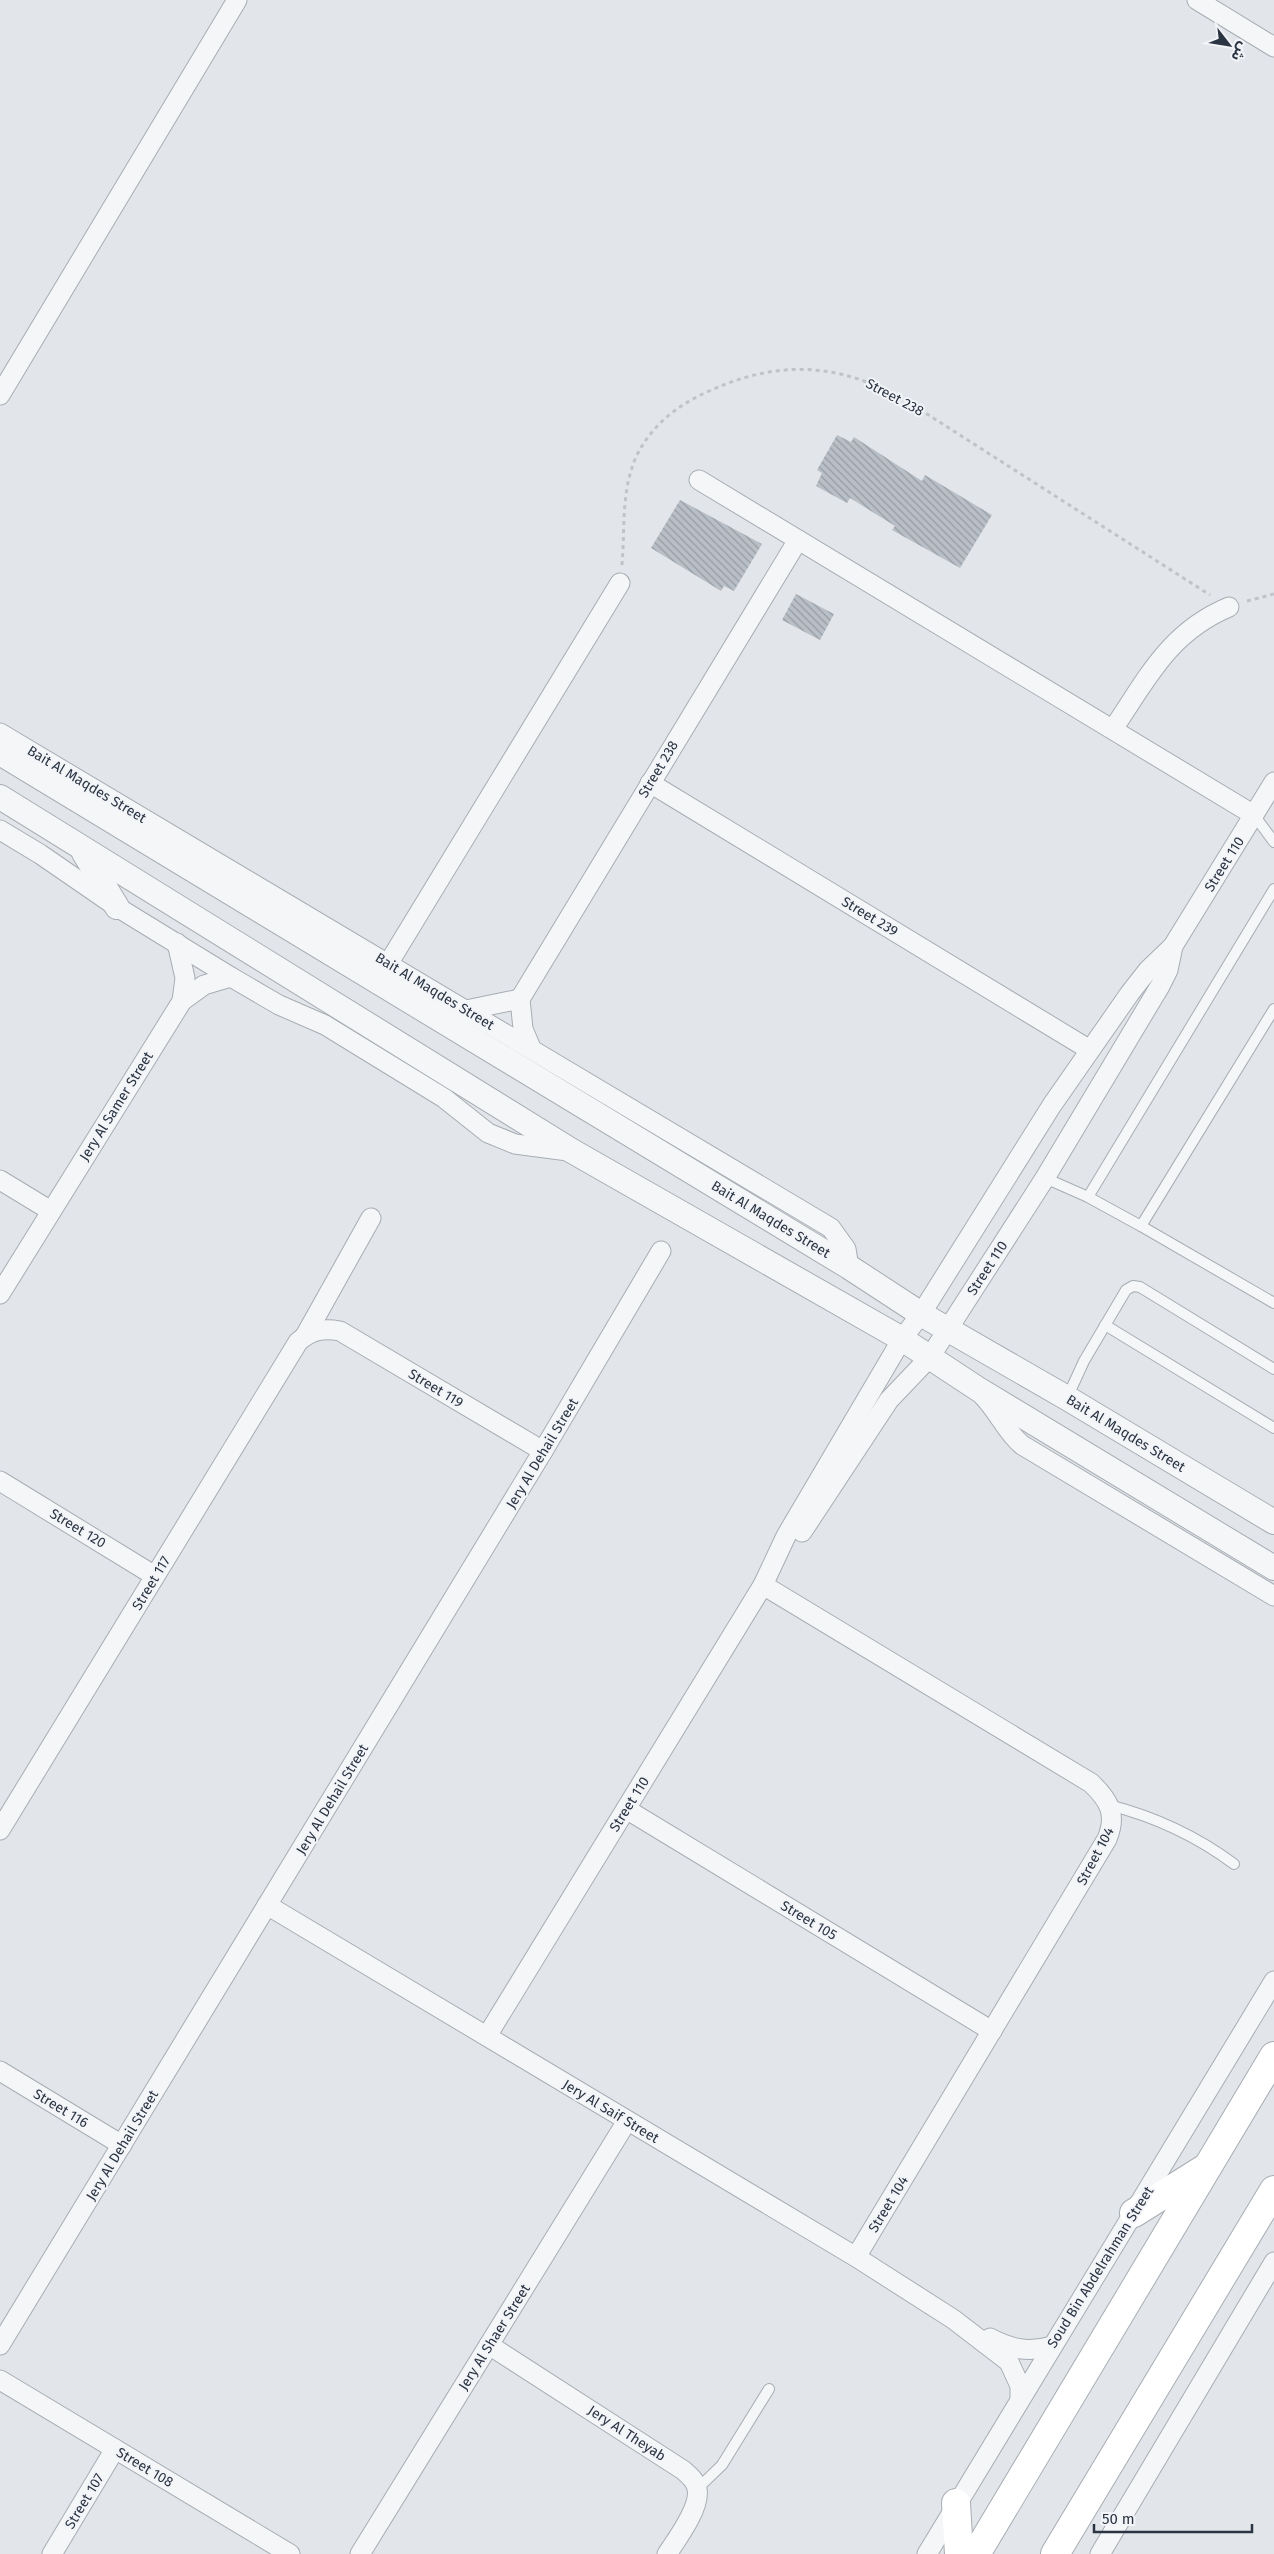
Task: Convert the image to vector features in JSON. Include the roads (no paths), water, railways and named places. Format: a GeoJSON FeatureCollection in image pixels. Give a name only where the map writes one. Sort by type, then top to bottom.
{"type":"FeatureCollection","features":[{"type":"Feature","properties":{"kind":"main road"},"geometry":{"type":"LineString","coordinates":[[976,2554],[1274,2056]]}},
{"type":"Feature","properties":{"kind":"main road"},"geometry":{"type":"LineString","coordinates":[[1134,2213],[1208,2167]]}},
{"type":"Feature","properties":{"kind":"main road"},"geometry":{"type":"LineString","coordinates":[[1055,2554],[1274,2190]]}},
{"type":"Feature","properties":{"kind":"main road"},"geometry":{"type":"LineString","coordinates":[[956,2503],[959,2554]]}},
{"type":"Feature","properties":{"kind":"street"},"geometry":{"type":"LineString","coordinates":[[0,395],[237,0]]}},
{"type":"Feature","properties":{"kind":"street"},"geometry":{"type":"LineString","coordinates":[[1197,0],[1274,47]]}},
{"type":"Feature","properties":{"kind":"street"},"geometry":{"type":"LineString","coordinates":[[699,480],[1254,815]]}},
{"type":"Feature","properties":{"kind":"street","name":"Street 238"},"geometry":{"type":"LineString","coordinates":[[520,999],[798,540]]}},
{"type":"Feature","properties":{"kind":"street"},"geometry":{"type":"LineString","coordinates":[[388,964],[620,583]]}},
{"type":"Feature","properties":{"kind":"street"},"geometry":{"type":"LineString","coordinates":[[1113,729],[1169,648],[1196,623],[1229,607]]}},
{"type":"Feature","properties":{"kind":"street","name":"Bait Al Maqdes Street"},"geometry":{"type":"LineString","coordinates":[[0,733],[831,1228],[846,1249],[849,1267]]}},
{"type":"Feature","properties":{"kind":"street","name":"Bait Al Maqdes Street"},"geometry":{"type":"LineString","coordinates":[[0,752],[849,1267],[921,1314],[1067,1398],[1274,1522]]}},
{"type":"Feature","properties":{"kind":"street","name":"Street 110"},"geometry":{"type":"LineString","coordinates":[[486,2036],[767,1578],[786,1536],[902,1338],[921,1314],[1052,1105],[1090,1050],[1130,993],[1173,946],[1274,782]]}},
{"type":"Feature","properties":{"kind":"street","name":"Street 239"},"geometry":{"type":"LineString","coordinates":[[650,783],[1090,1050]]}},
{"type":"Feature","properties":{"kind":"street"},"geometry":{"type":"LineString","coordinates":[[0,797],[572,1151],[902,1338],[978,1389],[1274,1568]]}},
{"type":"Feature","properties":{"kind":"street"},"geometry":{"type":"LineString","coordinates":[[0,830],[40,854],[117,907],[231,977],[279,1005],[325,1024],[457,1106],[488,1133],[515,1144],[572,1151]]}},
{"type":"Feature","properties":{"kind":"street"},"geometry":{"type":"LineString","coordinates":[[78,846],[88,857],[117,907]]}},
{"type":"Feature","properties":{"kind":"street","name":"Jery Al Samer Street"},"geometry":{"type":"LineString","coordinates":[[177,943],[185,978],[182,1001]]}},
{"type":"Feature","properties":{"kind":"street","name":"Street 110"},"geometry":{"type":"LineString","coordinates":[[767,1578],[796,1542],[888,1400],[930,1357],[949,1329],[1045,1178],[1164,978],[1168,970],[1173,946]]}},
{"type":"Feature","properties":{"kind":"street","name":"Jery Al Samer Street"},"geometry":{"type":"LineString","coordinates":[[0,1294],[182,1001],[204,985],[231,977]]}},
{"type":"Feature","properties":{"kind":"street"},"geometry":{"type":"LineString","coordinates":[[466,1010],[520,999],[523,1029],[531,1048]]}},
{"type":"Feature","properties":{"kind":"street"},"geometry":{"type":"LineString","coordinates":[[0,1180],[50,1211]]}},
{"type":"Feature","properties":{"kind":"street","name":"Street 117"},"geometry":{"type":"LineString","coordinates":[[0,1830],[298,1342],[304,1336],[372,1218]]}},
{"type":"Feature","properties":{"kind":"street","name":"Jery Al Dehail Street"},"geometry":{"type":"LineString","coordinates":[[0,2346],[543,1451],[661,1251]]}},
{"type":"Feature","properties":{"kind":"street","name":"Street 119"},"geometry":{"type":"LineString","coordinates":[[304,1336],[314,1331],[328,1329],[340,1331],[543,1451]]}},
{"type":"Feature","properties":{"kind":"street"},"geometry":{"type":"LineString","coordinates":[[978,1389],[994,1407],[1009,1432],[1022,1445],[1274,1596]]}},
{"type":"Feature","properties":{"kind":"street","name":"Street 120"},"geometry":{"type":"LineString","coordinates":[[0,1481],[155,1576]]}},
{"type":"Feature","properties":{"kind":"street","name":"Street 104"},"geometry":{"type":"LineString","coordinates":[[767,1578],[1091,1783],[1101,1792],[1109,1806],[1113,1820],[1107,1840],[856,2257]]}},
{"type":"Feature","properties":{"kind":"street","name":"Street 105"},"geometry":{"type":"LineString","coordinates":[[626,1809],[992,2031]]}},
{"type":"Feature","properties":{"kind":"street","name":"Jery Al Saif Street"},"geometry":{"type":"LineString","coordinates":[[267,1905],[856,2257],[953,2320],[1009,2362],[1020,2386],[1020,2398]]}},
{"type":"Feature","properties":{"kind":"street","name":"Soud Bin Abdelrahman Street"},"geometry":{"type":"LineString","coordinates":[[927,2554],[956,2503],[1274,1981]]}},
{"type":"Feature","properties":{"kind":"street","name":"Street 116"},"geometry":{"type":"LineString","coordinates":[[0,2071],[122,2145]]}},
{"type":"Feature","properties":{"kind":"street","name":"Jery Al Shaer Street"},"geometry":{"type":"LineString","coordinates":[[360,2554],[627,2121]]}},
{"type":"Feature","properties":{"kind":"street"},"geometry":{"type":"LineString","coordinates":[[1100,2554],[1274,2262]]}},
{"type":"Feature","properties":{"kind":"street","name":"Jery Al Saif Street"},"geometry":{"type":"LineString","coordinates":[[953,2320],[1015,2349],[1033,2350],[1052,2346]]}},
{"type":"Feature","properties":{"kind":"street","name":"Jery Al Theyab"},"geometry":{"type":"LineString","coordinates":[[489,2345],[683,2470],[692,2479],[698,2490]]}},
{"type":"Feature","properties":{"kind":"street","name":"Street 108"},"geometry":{"type":"LineString","coordinates":[[0,2380],[290,2554]]}},
{"type":"Feature","properties":{"kind":"street","name":"Street 107"},"geometry":{"type":"LineString","coordinates":[[52,2554],[115,2449]]}},
{"type":"Feature","properties":{"kind":"street"},"geometry":{"type":"LineString","coordinates":[[668,2554],[690,2516],[698,2490]]}},
{"type":"Feature","properties":{"kind":"lane"},"geometry":{"type":"LineString","coordinates":[[1254,815],[1274,842]]}},
{"type":"Feature","properties":{"kind":"lane"},"geometry":{"type":"LineString","coordinates":[[1088,1197],[1274,889]]}},
{"type":"Feature","properties":{"kind":"lane"},"geometry":{"type":"LineString","coordinates":[[1141,1226],[1274,1009]]}},
{"type":"Feature","properties":{"kind":"lane"},"geometry":{"type":"LineString","coordinates":[[1045,1178],[1088,1197],[1274,1303]]}},
{"type":"Feature","properties":{"kind":"lane"},"geometry":{"type":"LineString","coordinates":[[1067,1398],[1081,1367],[1126,1290],[1137,1286],[1274,1369]]}},
{"type":"Feature","properties":{"kind":"lane"},"geometry":{"type":"LineString","coordinates":[[1105,1325],[1274,1428]]}},
{"type":"Feature","properties":{"kind":"lane"},"geometry":{"type":"LineString","coordinates":[[1109,1806],[1138,1812],[1188,1834],[1234,1864]]}},
{"type":"Feature","properties":{"kind":"lane"},"geometry":{"type":"LineString","coordinates":[[698,2490],[722,2465],[769,2389]]}}]}
